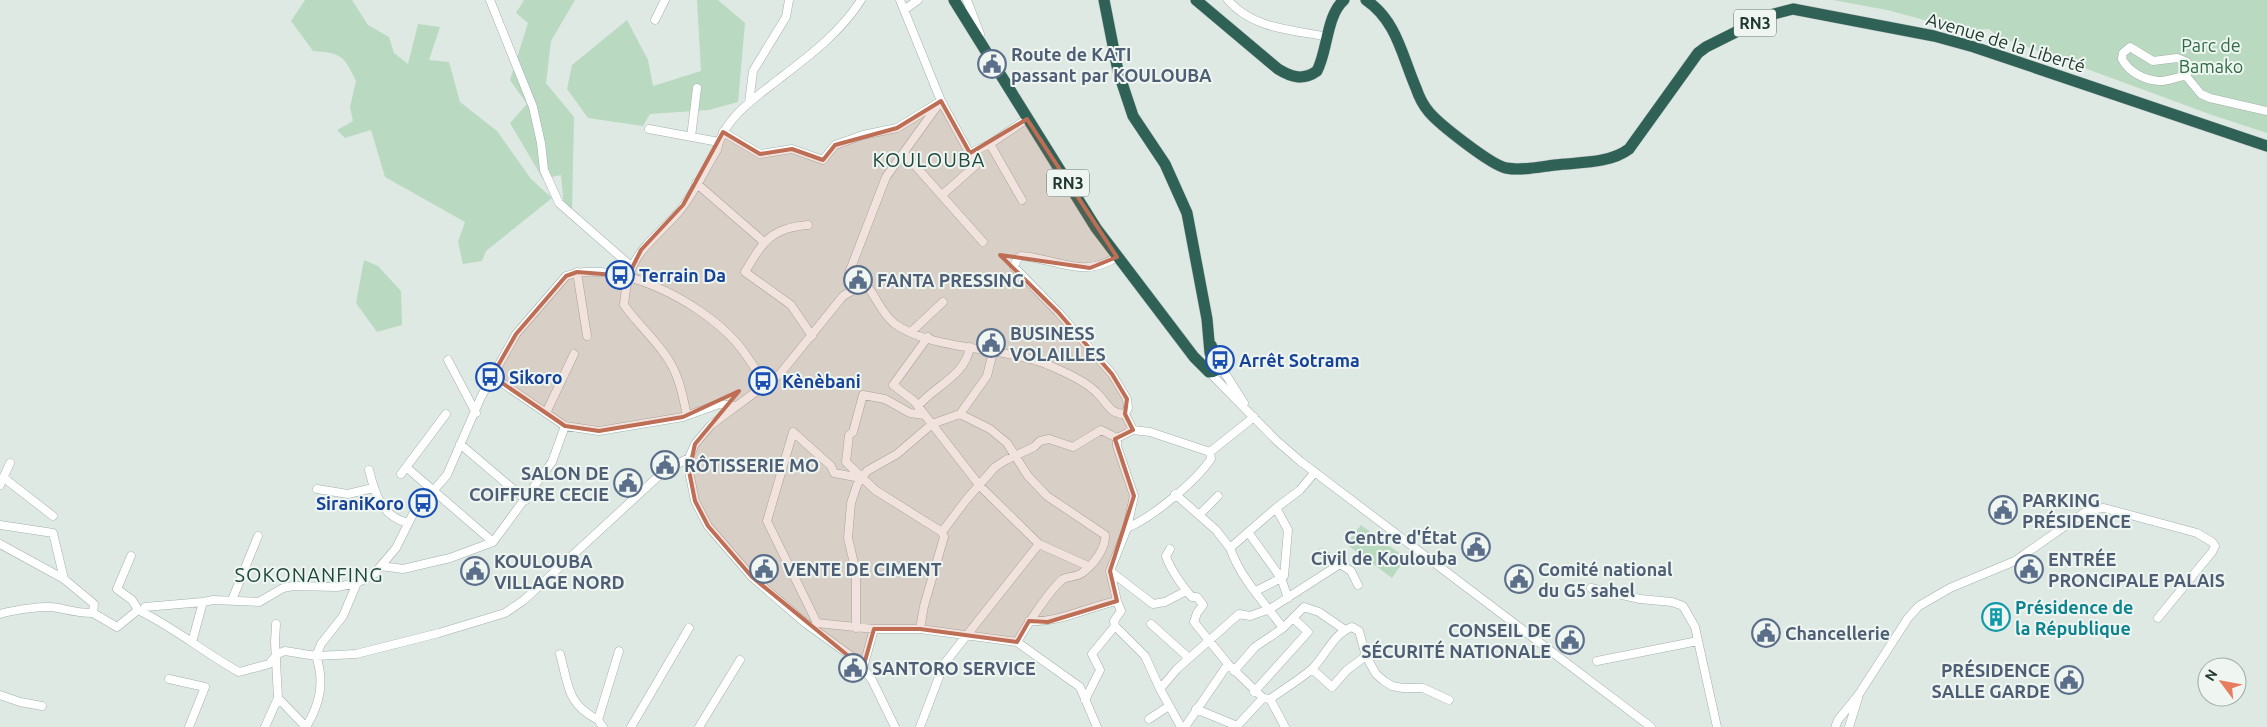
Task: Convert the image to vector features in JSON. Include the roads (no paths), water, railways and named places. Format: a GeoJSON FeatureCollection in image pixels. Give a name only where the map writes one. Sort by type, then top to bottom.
{"type":"FeatureCollection","features":[{"type":"Feature","properties":{"kind":"highway","name":"RN3"},"geometry":{"type":"LineString","coordinates":[[954,0],[1027,119],[1117,257],[1208,372]]}},
{"type":"Feature","properties":{"kind":"highway"},"geometry":{"type":"LineString","coordinates":[[1104,0],[1118,70],[1133,116],[1165,164],[1187,213],[1211,345],[1219,364],[1214,371],[1208,372]]}},
{"type":"Feature","properties":{"kind":"highway"},"geometry":{"type":"LineString","coordinates":[[1196,0],[1278,69],[1294,77],[1306,77],[1317,72],[1334,14],[1344,0]]}},
{"type":"Feature","properties":{"kind":"highway","name":"Avenue de la Liberté"},"geometry":{"type":"LineString","coordinates":[[1366,0],[1382,15],[1400,43],[1415,87],[1430,113],[1487,158],[1505,168],[1605,160],[1621,155],[1629,149],[1698,53],[1711,44],[1770,16],[1793,9],[1934,36],[1974,47],[2267,146]]}},
{"type":"Feature","properties":{"kind":"highway"},"geometry":{"type":"LineString","coordinates":[[1194,356],[1203,359],[1208,357],[1211,345]]}},
{"type":"Feature","properties":{"kind":"street"},"geometry":{"type":"LineString","coordinates":[[490,0],[533,107],[542,143],[544,170],[559,203],[632,267]]}},
{"type":"Feature","properties":{"kind":"street"},"geometry":{"type":"LineString","coordinates":[[655,20],[665,0]]}},
{"type":"Feature","properties":{"kind":"street"},"geometry":{"type":"LineString","coordinates":[[749,103],[753,71],[786,17],[789,0]]}},
{"type":"Feature","properties":{"kind":"street"},"geometry":{"type":"LineString","coordinates":[[687,415],[677,376],[671,365],[652,337],[636,323],[624,305],[628,276],[641,250],[676,215],[696,183],[727,125],[749,103],[844,25],[861,0]]}},
{"type":"Feature","properties":{"kind":"street"},"geometry":{"type":"LineString","coordinates":[[900,0],[941,101],[975,162],[975,168],[942,195]]}},
{"type":"Feature","properties":{"kind":"street"},"geometry":{"type":"LineString","coordinates":[[904,10],[918,0]]}},
{"type":"Feature","properties":{"kind":"street"},"geometry":{"type":"LineString","coordinates":[[967,0],[983,46]]}},
{"type":"Feature","properties":{"kind":"street"},"geometry":{"type":"LineString","coordinates":[[1228,0],[1235,9],[1266,25],[1328,37]]}},
{"type":"Feature","properties":{"kind":"street"},"geometry":{"type":"LineString","coordinates":[[2130,47],[2153,61],[2180,58],[2188,65],[2186,76],[2158,81],[2140,76],[2131,71],[2126,65],[2122,59],[2123,53],[2130,47]]}},
{"type":"Feature","properties":{"kind":"street"},"geometry":{"type":"LineString","coordinates":[[2186,76],[2201,94],[2210,98],[2267,110]]}},
{"type":"Feature","properties":{"kind":"street"},"geometry":{"type":"LineString","coordinates":[[691,137],[697,88]]}},
{"type":"Feature","properties":{"kind":"street"},"geometry":{"type":"LineString","coordinates":[[723,132],[760,154],[792,149],[823,160],[835,145],[863,135],[897,128],[941,101]]}},
{"type":"Feature","properties":{"kind":"street"},"geometry":{"type":"LineString","coordinates":[[853,288],[848,280],[849,274],[886,177],[941,101]]}},
{"type":"Feature","properties":{"kind":"street"},"geometry":{"type":"LineString","coordinates":[[970,153],[990,144],[1027,119]]}},
{"type":"Feature","properties":{"kind":"street"},"geometry":{"type":"LineString","coordinates":[[649,129],[719,142]]}},
{"type":"Feature","properties":{"kind":"street"},"geometry":{"type":"LineString","coordinates":[[990,144],[1022,200]]}},
{"type":"Feature","properties":{"kind":"street"},"geometry":{"type":"LineString","coordinates":[[904,153],[983,242]]}},
{"type":"Feature","properties":{"kind":"street"},"geometry":{"type":"LineString","coordinates":[[696,183],[764,242]]}},
{"type":"Feature","properties":{"kind":"street"},"geometry":{"type":"LineString","coordinates":[[808,225],[779,230],[764,242],[745,272],[791,305],[812,336]]}},
{"type":"Feature","properties":{"kind":"street"},"geometry":{"type":"LineString","coordinates":[[1117,257],[1103,266],[1090,268],[1071,267],[1021,256],[1016,259],[1014,267],[1058,312],[1112,374],[1127,399],[1128,408],[1125,414]]}},
{"type":"Feature","properties":{"kind":"street"},"geometry":{"type":"LineString","coordinates":[[0,614],[12,611],[58,607],[71,613],[93,613],[112,626],[117,627],[145,607],[232,600],[259,602],[283,588],[293,586],[337,586],[357,583],[374,574],[402,538],[413,514],[447,475],[492,376],[516,334],[566,276],[577,272],[628,276],[688,303],[716,322],[745,353],[765,385]]}},
{"type":"Feature","properties":{"kind":"street"},"geometry":{"type":"LineString","coordinates":[[577,272],[588,336]]}},
{"type":"Feature","properties":{"kind":"street"},"geometry":{"type":"LineString","coordinates":[[896,727],[872,680],[863,668],[851,656],[804,622],[752,577],[708,526],[695,501],[689,471],[689,458],[695,444],[711,425],[780,374],[843,296],[853,288],[860,286],[868,287],[887,316],[896,325],[911,332],[970,347],[1027,356],[1056,368],[1096,391],[1112,410],[1119,414],[1125,414]]}},
{"type":"Feature","properties":{"kind":"street"},"geometry":{"type":"LineString","coordinates":[[911,332],[943,302]]}},
{"type":"Feature","properties":{"kind":"street"},"geometry":{"type":"LineString","coordinates":[[928,337],[893,385],[918,406],[980,486],[1039,544],[1088,566]]}},
{"type":"Feature","properties":{"kind":"street"},"geometry":{"type":"LineString","coordinates":[[918,406],[927,395],[959,372],[968,358],[970,347]]}},
{"type":"Feature","properties":{"kind":"street"},"geometry":{"type":"LineString","coordinates":[[856,628],[856,572],[848,538],[851,503],[861,478],[867,471],[897,454],[932,424],[960,414],[987,376],[993,352]]}},
{"type":"Feature","properties":{"kind":"street"},"geometry":{"type":"LineString","coordinates":[[546,413],[574,354]]}},
{"type":"Feature","properties":{"kind":"street"},"geometry":{"type":"LineString","coordinates":[[448,360],[476,412]]}},
{"type":"Feature","properties":{"kind":"street"},"geometry":{"type":"LineString","coordinates":[[1219,364],[1251,414]]}},
{"type":"Feature","properties":{"kind":"street"},"geometry":{"type":"LineString","coordinates":[[1208,372],[1277,441],[1315,472],[1651,727]]}},
{"type":"Feature","properties":{"kind":"street"},"geometry":{"type":"LineString","coordinates":[[492,376],[565,426],[599,431],[687,415],[719,404],[736,406]]}},
{"type":"Feature","properties":{"kind":"street"},"geometry":{"type":"LineString","coordinates":[[920,629],[924,606],[944,538],[942,532],[861,478],[846,462],[849,435],[853,432],[863,395],[885,399],[910,413],[924,415]]}},
{"type":"Feature","properties":{"kind":"street"},"geometry":{"type":"LineString","coordinates":[[401,474],[446,414]]}},
{"type":"Feature","properties":{"kind":"street"},"geometry":{"type":"LineString","coordinates":[[960,414],[990,429],[1007,443],[1018,456],[1028,476],[1047,496],[1105,535],[1105,543],[1100,554],[1081,574],[1064,579],[1029,621],[1017,642]]}},
{"type":"Feature","properties":{"kind":"street"},"geometry":{"type":"LineString","coordinates":[[1125,414],[1133,430]]}},
{"type":"Feature","properties":{"kind":"street"},"geometry":{"type":"LineString","coordinates":[[1210,452],[1251,414]]}},
{"type":"Feature","properties":{"kind":"street"},"geometry":{"type":"LineString","coordinates":[[381,566],[403,570],[450,558],[493,542],[526,500],[552,462],[565,426]]}},
{"type":"Feature","properties":{"kind":"street"},"geometry":{"type":"LineString","coordinates":[[942,532],[966,500],[995,467],[1034,447],[1040,441],[1049,439],[1073,447],[1101,430],[1118,438]]}},
{"type":"Feature","properties":{"kind":"street"},"geometry":{"type":"LineString","coordinates":[[1118,438],[1133,430],[1150,432],[1179,440],[1199,450],[1210,452]]}},
{"type":"Feature","properties":{"kind":"street"},"geometry":{"type":"LineString","coordinates":[[861,478],[834,473],[831,466],[793,432],[767,521],[817,623],[856,628],[920,629],[1017,642],[1080,687],[1097,727]]}},
{"type":"Feature","properties":{"kind":"street"},"geometry":{"type":"LineString","coordinates":[[1118,438],[1117,446],[1134,496],[1126,528],[1110,571],[1121,611],[1114,621],[1115,626],[1145,656],[1169,706],[1183,727],[1228,664]]}},
{"type":"Feature","properties":{"kind":"street"},"geometry":{"type":"LineString","coordinates":[[460,444],[526,500]]}},
{"type":"Feature","properties":{"kind":"street"},"geometry":{"type":"LineString","coordinates":[[1126,528],[1150,516],[1204,470],[1211,459],[1210,452]]}},
{"type":"Feature","properties":{"kind":"street"},"geometry":{"type":"LineString","coordinates":[[131,556],[117,589],[132,600],[140,611],[169,626],[238,672],[269,664],[277,654],[285,651],[316,656],[356,654],[439,633],[504,613],[524,600],[664,471],[689,458]]}},
{"type":"Feature","properties":{"kind":"street"},"geometry":{"type":"LineString","coordinates":[[10,464],[2,482],[53,516]]}},
{"type":"Feature","properties":{"kind":"street"},"geometry":{"type":"LineString","coordinates":[[406,467],[493,542]]}},
{"type":"Feature","properties":{"kind":"street"},"geometry":{"type":"LineString","coordinates":[[369,470],[378,500],[394,520],[408,523]]}},
{"type":"Feature","properties":{"kind":"street"},"geometry":{"type":"LineString","coordinates":[[1230,548],[1300,490],[1315,472]]}},
{"type":"Feature","properties":{"kind":"street"},"geometry":{"type":"LineString","coordinates":[[317,489],[348,494],[374,488]]}},
{"type":"Feature","properties":{"kind":"street"},"geometry":{"type":"LineString","coordinates":[[1175,494],[1199,515],[1230,548],[1236,565],[1283,628]]}},
{"type":"Feature","properties":{"kind":"street"},"geometry":{"type":"LineString","coordinates":[[1199,515],[1218,496]]}},
{"type":"Feature","properties":{"kind":"street"},"geometry":{"type":"LineString","coordinates":[[1256,591],[1284,576],[1288,530],[1276,508]]}},
{"type":"Feature","properties":{"kind":"street"},"geometry":{"type":"LineString","coordinates":[[1859,694],[1847,727],[1834,726],[1859,694],[1908,618],[1919,606],[1950,588],[2015,561],[2088,510],[2104,508],[2197,533],[2212,542],[2214,546],[2212,552],[2158,618]]}},
{"type":"Feature","properties":{"kind":"street"},"geometry":{"type":"LineString","coordinates":[[0,528],[53,533],[64,579]]}},
{"type":"Feature","properties":{"kind":"street"},"geometry":{"type":"LineString","coordinates":[[1248,532],[1280,578],[1288,598]]}},
{"type":"Feature","properties":{"kind":"street"},"geometry":{"type":"LineString","coordinates":[[232,600],[258,536]]}},
{"type":"Feature","properties":{"kind":"street"},"geometry":{"type":"LineString","coordinates":[[0,544],[64,579],[94,604],[93,613]]}},
{"type":"Feature","properties":{"kind":"street"},"geometry":{"type":"LineString","coordinates":[[920,727],[944,664],[1039,544]]}},
{"type":"Feature","properties":{"kind":"street"},"geometry":{"type":"LineString","coordinates":[[1170,549],[1166,560],[1186,591],[1192,597],[1197,597],[1203,605],[1196,613],[1194,622],[1234,671],[1254,692],[1266,698],[1285,727]]}},
{"type":"Feature","properties":{"kind":"street"},"geometry":{"type":"LineString","coordinates":[[1322,554],[1351,571],[1358,585]]}},
{"type":"Feature","properties":{"kind":"street"},"geometry":{"type":"LineString","coordinates":[[1160,689],[1189,658],[1239,614],[1250,616],[1270,609],[1338,564]]}},
{"type":"Feature","properties":{"kind":"street"},"geometry":{"type":"LineString","coordinates":[[1110,571],[1153,604],[1165,602],[1186,591]]}},
{"type":"Feature","properties":{"kind":"street"},"geometry":{"type":"LineString","coordinates":[[278,698],[306,727],[315,714],[321,694],[320,666],[316,656],[321,644],[343,616],[357,583]]}},
{"type":"Feature","properties":{"kind":"street"},"geometry":{"type":"LineString","coordinates":[[1591,588],[1640,598],[1672,602],[1683,606],[1695,627],[1717,727]]}},
{"type":"Feature","properties":{"kind":"street"},"geometry":{"type":"LineString","coordinates":[[1029,621],[1048,622],[1097,605],[1117,601]]}},
{"type":"Feature","properties":{"kind":"street"},"geometry":{"type":"LineString","coordinates":[[192,642],[202,602]]}},
{"type":"Feature","properties":{"kind":"street"},"geometry":{"type":"LineString","coordinates":[[1234,671],[1255,647],[1283,628],[1304,607],[1311,608],[1345,630]]}},
{"type":"Feature","properties":{"kind":"street"},"geometry":{"type":"LineString","coordinates":[[1254,692],[1308,632],[1293,618]]}},
{"type":"Feature","properties":{"kind":"street"},"geometry":{"type":"LineString","coordinates":[[265,727],[278,698],[276,624]]}},
{"type":"Feature","properties":{"kind":"street"},"geometry":{"type":"LineString","coordinates":[[1151,624],[1189,658]]}},
{"type":"Feature","properties":{"kind":"street"},"geometry":{"type":"LineString","coordinates":[[1085,700],[1100,670],[1092,654],[1115,626]]}},
{"type":"Feature","properties":{"kind":"street"},"geometry":{"type":"LineString","coordinates":[[1196,709],[1237,726],[1266,698],[1312,669],[1345,630],[1352,627],[1359,631],[1366,656],[1376,674],[1392,686],[1423,688],[1449,700]]}},
{"type":"Feature","properties":{"kind":"street"},"geometry":{"type":"LineString","coordinates":[[632,727],[689,628]]}},
{"type":"Feature","properties":{"kind":"street"},"geometry":{"type":"LineString","coordinates":[[863,668],[874,629]]}},
{"type":"Feature","properties":{"kind":"street"},"geometry":{"type":"LineString","coordinates":[[1598,661],[1698,641]]}},
{"type":"Feature","properties":{"kind":"street"},"geometry":{"type":"LineString","coordinates":[[598,720],[618,651]]}},
{"type":"Feature","properties":{"kind":"street"},"geometry":{"type":"LineString","coordinates":[[560,654],[574,702],[582,711],[598,720],[604,727]]}},
{"type":"Feature","properties":{"kind":"street"},"geometry":{"type":"LineString","coordinates":[[1312,669],[1332,687],[1347,670],[1366,656]]}},
{"type":"Feature","properties":{"kind":"street"},"geometry":{"type":"LineString","coordinates":[[699,727],[740,660]]}},
{"type":"Feature","properties":{"kind":"street"},"geometry":{"type":"LineString","coordinates":[[168,679],[205,687],[189,727]]}},
{"type":"Feature","properties":{"kind":"street"},"geometry":{"type":"LineString","coordinates":[[0,695],[20,702],[42,706]]}},
{"type":"Feature","properties":{"kind":"street"},"geometry":{"type":"LineString","coordinates":[[1149,719],[1169,706]]}},
{"type":"Feature","properties":{"kind":"place","name":"Route de KATI passant par KOULOUBA"},"geometry":{"type":"Point","coordinates":[992,64]}},
{"type":"Feature","properties":{"kind":"place","name":"Terrain Da"},"geometry":{"type":"Point","coordinates":[620,275]}},
{"type":"Feature","properties":{"kind":"place","name":"FANTA PRESSING"},"geometry":{"type":"Point","coordinates":[858,280]}},
{"type":"Feature","properties":{"kind":"place","name":"BUSINESS VOLAILLES"},"geometry":{"type":"Point","coordinates":[991,343]}},
{"type":"Feature","properties":{"kind":"place","name":"Arrêt Sotrama"},"geometry":{"type":"Point","coordinates":[1220,360]}},
{"type":"Feature","properties":{"kind":"place","name":"Sikoro"},"geometry":{"type":"Point","coordinates":[490,377]}},
{"type":"Feature","properties":{"kind":"place","name":"Kènèbani"},"geometry":{"type":"Point","coordinates":[763,381]}},
{"type":"Feature","properties":{"kind":"place","name":"RÔTISSERIE MO"},"geometry":{"type":"Point","coordinates":[665,465]}},
{"type":"Feature","properties":{"kind":"place","name":"SALON DE COIFFURE CECIE"},"geometry":{"type":"Point","coordinates":[628,483]}},
{"type":"Feature","properties":{"kind":"place","name":"SiraniKoro"},"geometry":{"type":"Point","coordinates":[423,503]}},
{"type":"Feature","properties":{"kind":"place","name":"PARKING PRÉSIDENCE"},"geometry":{"type":"Point","coordinates":[2003,510]}},
{"type":"Feature","properties":{"kind":"place","name":"Centre d'État Civil de Koulouba"},"geometry":{"type":"Point","coordinates":[1476,547]}},
{"type":"Feature","properties":{"kind":"place","name":"VENTE DE CIMENT"},"geometry":{"type":"Point","coordinates":[764,569]}},
{"type":"Feature","properties":{"kind":"place","name":"ENTRÉE PRONCIPALE PALAIS"},"geometry":{"type":"Point","coordinates":[2029,569]}},
{"type":"Feature","properties":{"kind":"place","name":"KOULOUBA VILLAGE NORD"},"geometry":{"type":"Point","coordinates":[475,571]}},
{"type":"Feature","properties":{"kind":"place","name":"Comité national du G5 sahel"},"geometry":{"type":"Point","coordinates":[1519,579]}},
{"type":"Feature","properties":{"kind":"place","name":"Présidence de la République"},"geometry":{"type":"Point","coordinates":[1996,617]}},
{"type":"Feature","properties":{"kind":"place","name":"Chancellerie"},"geometry":{"type":"Point","coordinates":[1766,633]}},
{"type":"Feature","properties":{"kind":"place","name":"CONSEIL DE SÉCURITÉ NATIONALE"},"geometry":{"type":"Point","coordinates":[1570,640]}},
{"type":"Feature","properties":{"kind":"place","name":"SANTORO SERVICE"},"geometry":{"type":"Point","coordinates":[853,668]}},
{"type":"Feature","properties":{"kind":"place","name":"PRÉSIDENCE SALLE GARDE"},"geometry":{"type":"Point","coordinates":[2069,680]}},
{"type":"Feature","properties":{"kind":"district","name":"KOULOUBA"},"geometry":{"type":"Point","coordinates":[929,159]}},
{"type":"Feature","properties":{"kind":"district","name":"SOKONANFING"},"geometry":{"type":"Point","coordinates":[309,574]}},
{"type":"Feature","properties":{"kind":"park label","name":"Parc de Bamako"},"geometry":{"type":"Point","coordinates":[2211,55]}}]}
